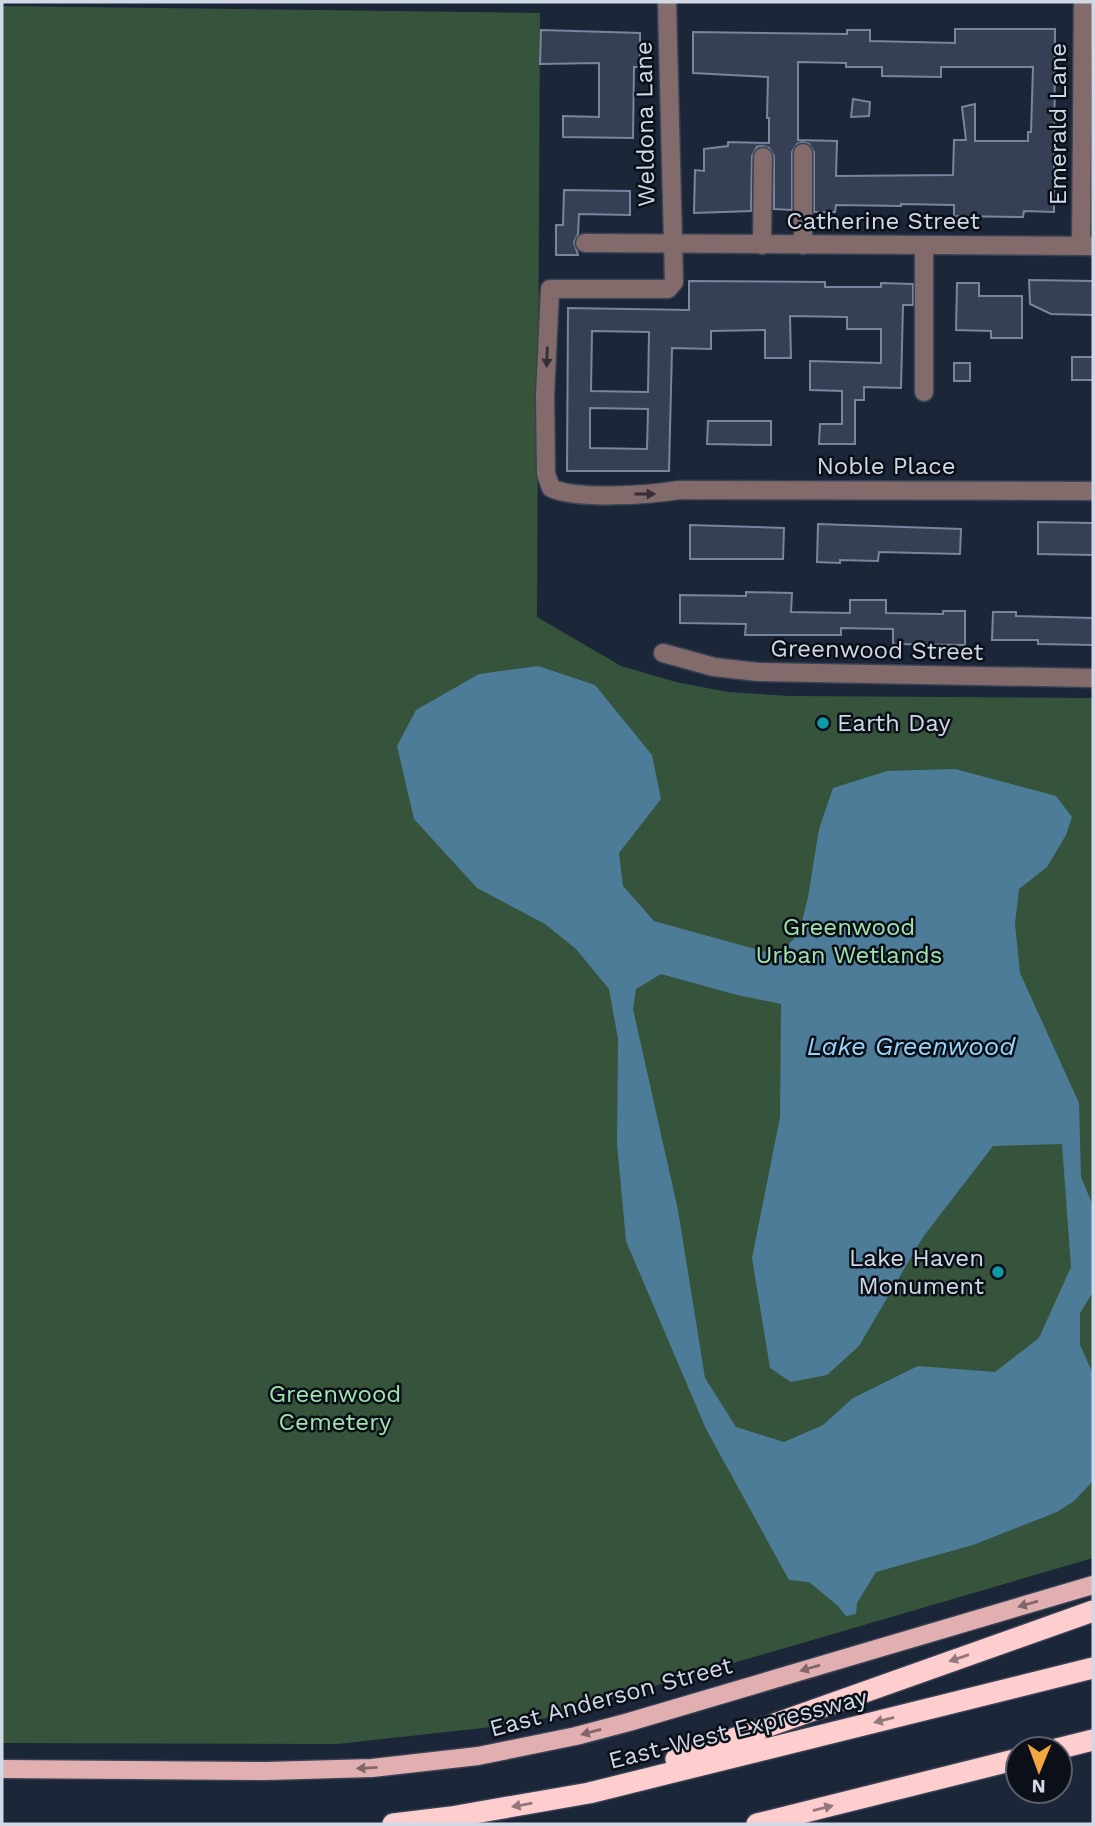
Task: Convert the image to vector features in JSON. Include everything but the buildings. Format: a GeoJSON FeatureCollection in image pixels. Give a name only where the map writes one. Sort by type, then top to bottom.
{"type":"FeatureCollection","features":[{"type":"Feature","properties":{"kind":"highway"},"geometry":{"type":"LineString","coordinates":[[589,1793],[756,1729],[1093,1611]]}},
{"type":"Feature","properties":{"kind":"highway","name":"East-West Expressway"},"geometry":{"type":"LineString","coordinates":[[393,1824],[589,1793],[1093,1668]]}},
{"type":"Feature","properties":{"kind":"highway"},"geometry":{"type":"LineString","coordinates":[[1074,1745],[1093,1740]]}},
{"type":"Feature","properties":{"kind":"highway"},"geometry":{"type":"LineString","coordinates":[[757,1824],[1004,1762]]}},
{"type":"Feature","properties":{"kind":"main road","name":"East Anderson Street"},"geometry":{"type":"LineString","coordinates":[[2,1769],[318,1770],[372,1768],[478,1756],[565,1739],[629,1722],[1093,1585]]}},
{"type":"Feature","properties":{"kind":"street","name":"Weldona Lane"},"geometry":{"type":"LineString","coordinates":[[551,289],[668,289],[674,282],[667,2]]}},
{"type":"Feature","properties":{"kind":"street","name":"Emerald Lane"},"geometry":{"type":"LineString","coordinates":[[1083,2],[1087,246]]}},
{"type":"Feature","properties":{"kind":"street"},"geometry":{"type":"LineString","coordinates":[[803,153],[803,245]]}},
{"type":"Feature","properties":{"kind":"street"},"geometry":{"type":"LineString","coordinates":[[762,245],[763,157]]}},
{"type":"Feature","properties":{"kind":"street","name":"Catherine Street"},"geometry":{"type":"LineString","coordinates":[[585,243],[1087,246]]}},
{"type":"Feature","properties":{"kind":"street"},"geometry":{"type":"LineString","coordinates":[[924,246],[924,392]]}},
{"type":"Feature","properties":{"kind":"street","name":"Noble Place"},"geometry":{"type":"LineString","coordinates":[[551,289],[545,408],[546,474],[551,488],[563,494],[658,494],[679,491],[1093,491]]}},
{"type":"Feature","properties":{"kind":"street","name":"Greenwood Street"},"geometry":{"type":"LineString","coordinates":[[663,653],[714,667],[758,672],[1093,678]]}},
{"type":"Feature","properties":{"kind":"green space","name":"Greenwood Cemetery"},"geometry":{"type":"Polygon","coordinates":[[[2,6],[540,13],[537,617],[621,666],[676,682],[728,692],[789,696],[1093,698],[1093,1558],[528,1723],[337,1744],[2,1743],[2,6]]]}},
{"type":"Feature","properties":{"kind":"water","name":"Lake Greenwood"},"geometry":{"type":"Polygon","coordinates":[[[538,666],[595,685],[652,755],[661,799],[619,853],[623,886],[654,921],[777,955],[799,934],[819,829],[833,788],[887,771],[955,769],[1056,796],[1072,817],[1066,835],[1047,867],[1019,889],[1015,924],[1020,973],[1079,1103],[1081,1177],[1093,1206],[1093,1292],[1080,1313],[1080,1345],[1093,1374],[1093,1481],[1074,1501],[1057,1512],[973,1545],[876,1572],[857,1603],[856,1614],[846,1616],[809,1582],[789,1580],[706,1429],[626,1241],[617,1144],[618,1039],[609,989],[576,949],[545,924],[477,888],[414,819],[397,746],[416,710],[479,674],[538,666]],[[661,974],[636,989],[633,1009],[678,1210],[705,1378],[736,1427],[784,1442],[823,1425],[853,1398],[918,1366],[995,1372],[1039,1338],[1071,1267],[1062,1144],[993,1146],[923,1237],[859,1346],[827,1375],[791,1382],[770,1368],[752,1258],[780,1117],[781,1004],[661,974]]]}},
{"type":"Feature","properties":{"kind":"place","name":"Earth Day"},"geometry":{"type":"Point","coordinates":[823,723]}},
{"type":"Feature","properties":{"kind":"place","name":"Lake Haven Monument"},"geometry":{"type":"Point","coordinates":[998,1272]}},
{"type":"Feature","properties":{"kind":"park label","name":"Greenwood Urban Wetlands"},"geometry":{"type":"Point","coordinates":[849,941]}}]}
